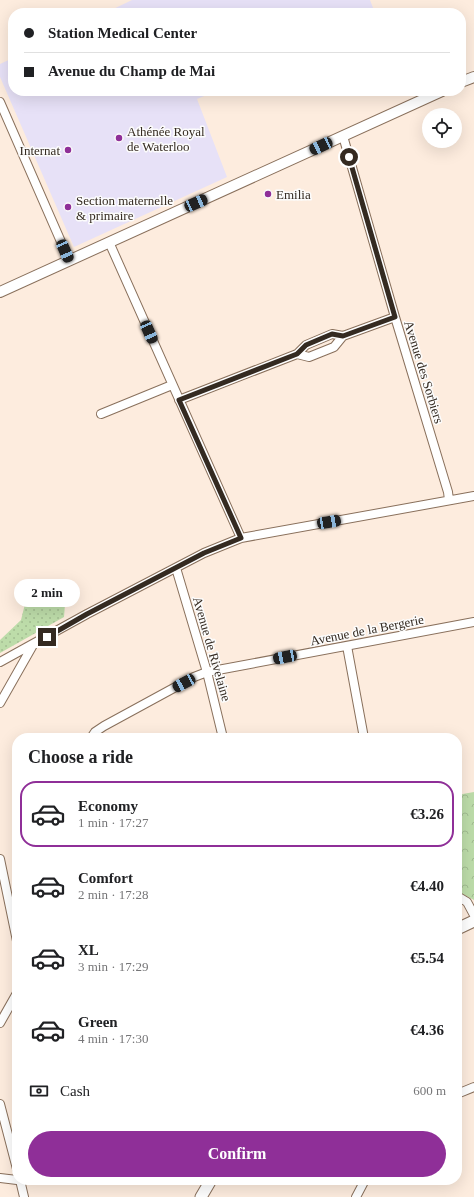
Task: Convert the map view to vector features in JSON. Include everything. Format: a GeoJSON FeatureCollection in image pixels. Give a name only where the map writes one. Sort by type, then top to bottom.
{"type":"FeatureCollection","features":[{"type":"Feature","properties":{"kind":"main road"},"geometry":{"type":"LineString","coordinates":[[462,927],[474,921]]}},
{"type":"Feature","properties":{"kind":"main road"},"geometry":{"type":"LineString","coordinates":[[201,1197],[208,1185]]}},
{"type":"Feature","properties":{"kind":"street"},"geometry":{"type":"LineString","coordinates":[[0,292],[431,96]]}},
{"type":"Feature","properties":{"kind":"street"},"geometry":{"type":"LineString","coordinates":[[0,102],[69,260]]}},
{"type":"Feature","properties":{"kind":"street","name":"Avenue des Sorbiers"},"geometry":{"type":"LineString","coordinates":[[343,136],[395,317],[448,492],[449,500]]}},
{"type":"Feature","properties":{"kind":"street"},"geometry":{"type":"LineString","coordinates":[[109,242],[241,538]]}},
{"type":"Feature","properties":{"kind":"street"},"geometry":{"type":"LineString","coordinates":[[179,400],[297,354],[306,345],[332,334],[343,336],[395,317]]}},
{"type":"Feature","properties":{"kind":"street"},"geometry":{"type":"LineString","coordinates":[[297,354],[309,357],[334,347],[343,336]]}},
{"type":"Feature","properties":{"kind":"street"},"geometry":{"type":"LineString","coordinates":[[101,414],[172,385]]}},
{"type":"Feature","properties":{"kind":"street"},"geometry":{"type":"LineString","coordinates":[[0,662],[87,614],[176,568],[211,550],[241,538],[474,496]]}},
{"type":"Feature","properties":{"kind":"street","name":"Avenue de Rivelaine"},"geometry":{"type":"LineString","coordinates":[[176,568],[207,672],[222,733]]}},
{"type":"Feature","properties":{"kind":"street","name":"Avenue de la Bergerie"},"geometry":{"type":"LineString","coordinates":[[94,733],[104,726],[194,677],[207,672],[474,622]]}},
{"type":"Feature","properties":{"kind":"street"},"geometry":{"type":"LineString","coordinates":[[0,703],[33,645]]}},
{"type":"Feature","properties":{"kind":"street"},"geometry":{"type":"LineString","coordinates":[[347,646],[363,733]]}},
{"type":"Feature","properties":{"kind":"street"},"geometry":{"type":"LineString","coordinates":[[0,859],[12,917]]}},
{"type":"Feature","properties":{"kind":"street"},"geometry":{"type":"LineString","coordinates":[[462,899],[467,902],[474,914]]}},
{"type":"Feature","properties":{"kind":"street"},"geometry":{"type":"LineString","coordinates":[[0,1022],[12,1002]]}},
{"type":"Feature","properties":{"kind":"street"},"geometry":{"type":"LineString","coordinates":[[462,1092],[474,1088]]}},
{"type":"Feature","properties":{"kind":"street"},"geometry":{"type":"LineString","coordinates":[[0,1104],[12,1149]]}},
{"type":"Feature","properties":{"kind":"street"},"geometry":{"type":"LineString","coordinates":[[0,1178],[12,1179]]}},
{"type":"Feature","properties":{"kind":"street"},"geometry":{"type":"LineString","coordinates":[[21,1185],[24,1197]]}},
{"type":"Feature","properties":{"kind":"street"},"geometry":{"type":"LineString","coordinates":[[356,1197],[362,1185]]}},
{"type":"Feature","properties":{"kind":"shaded area"},"geometry":{"type":"Polygon","coordinates":[[[132,0],[370,0],[373,8],[115,8],[132,0]]]}},
{"type":"Feature","properties":{"kind":"shaded area","name":"Athénée Royal de Waterloo"},"geometry":{"type":"Polygon","coordinates":[[[8,60],[8,95],[0,77],[0,64],[8,60]]]}},
{"type":"Feature","properties":{"kind":"shaded area","name":"Athénée Royal de Waterloo"},"geometry":{"type":"Polygon","coordinates":[[[8,96],[204,96],[197,99],[227,177],[74,247],[8,96]]]}},
{"type":"Feature","properties":{"kind":"green space"},"geometry":{"type":"Polygon","coordinates":[[[28,592],[47,592],[65,604],[64,617],[0,653],[0,640],[21,620],[28,592]]]}},
{"type":"Feature","properties":{"kind":"green space"},"geometry":{"type":"Polygon","coordinates":[[[474,792],[474,900],[462,894],[462,794],[474,792]]]}},
{"type":"Feature","properties":{"kind":"place","name":"Athénée Royal de Waterloo"},"geometry":{"type":"Point","coordinates":[119,138]}},
{"type":"Feature","properties":{"kind":"place","name":"Internat"},"geometry":{"type":"Point","coordinates":[68,150]}},
{"type":"Feature","properties":{"kind":"place","name":"Emilia"},"geometry":{"type":"Point","coordinates":[268,194]}},
{"type":"Feature","properties":{"kind":"place","name":"Section maternelle & primaire"},"geometry":{"type":"Point","coordinates":[68,207]}},
{"type":"Feature","properties":{"kind":"route"},"geometry":{"type":"LineString","coordinates":[[47,637],[87,614],[204,553],[241,538],[179,400],[297,354],[306,345],[332,334],[343,336],[395,317],[349,157]]}}]}
